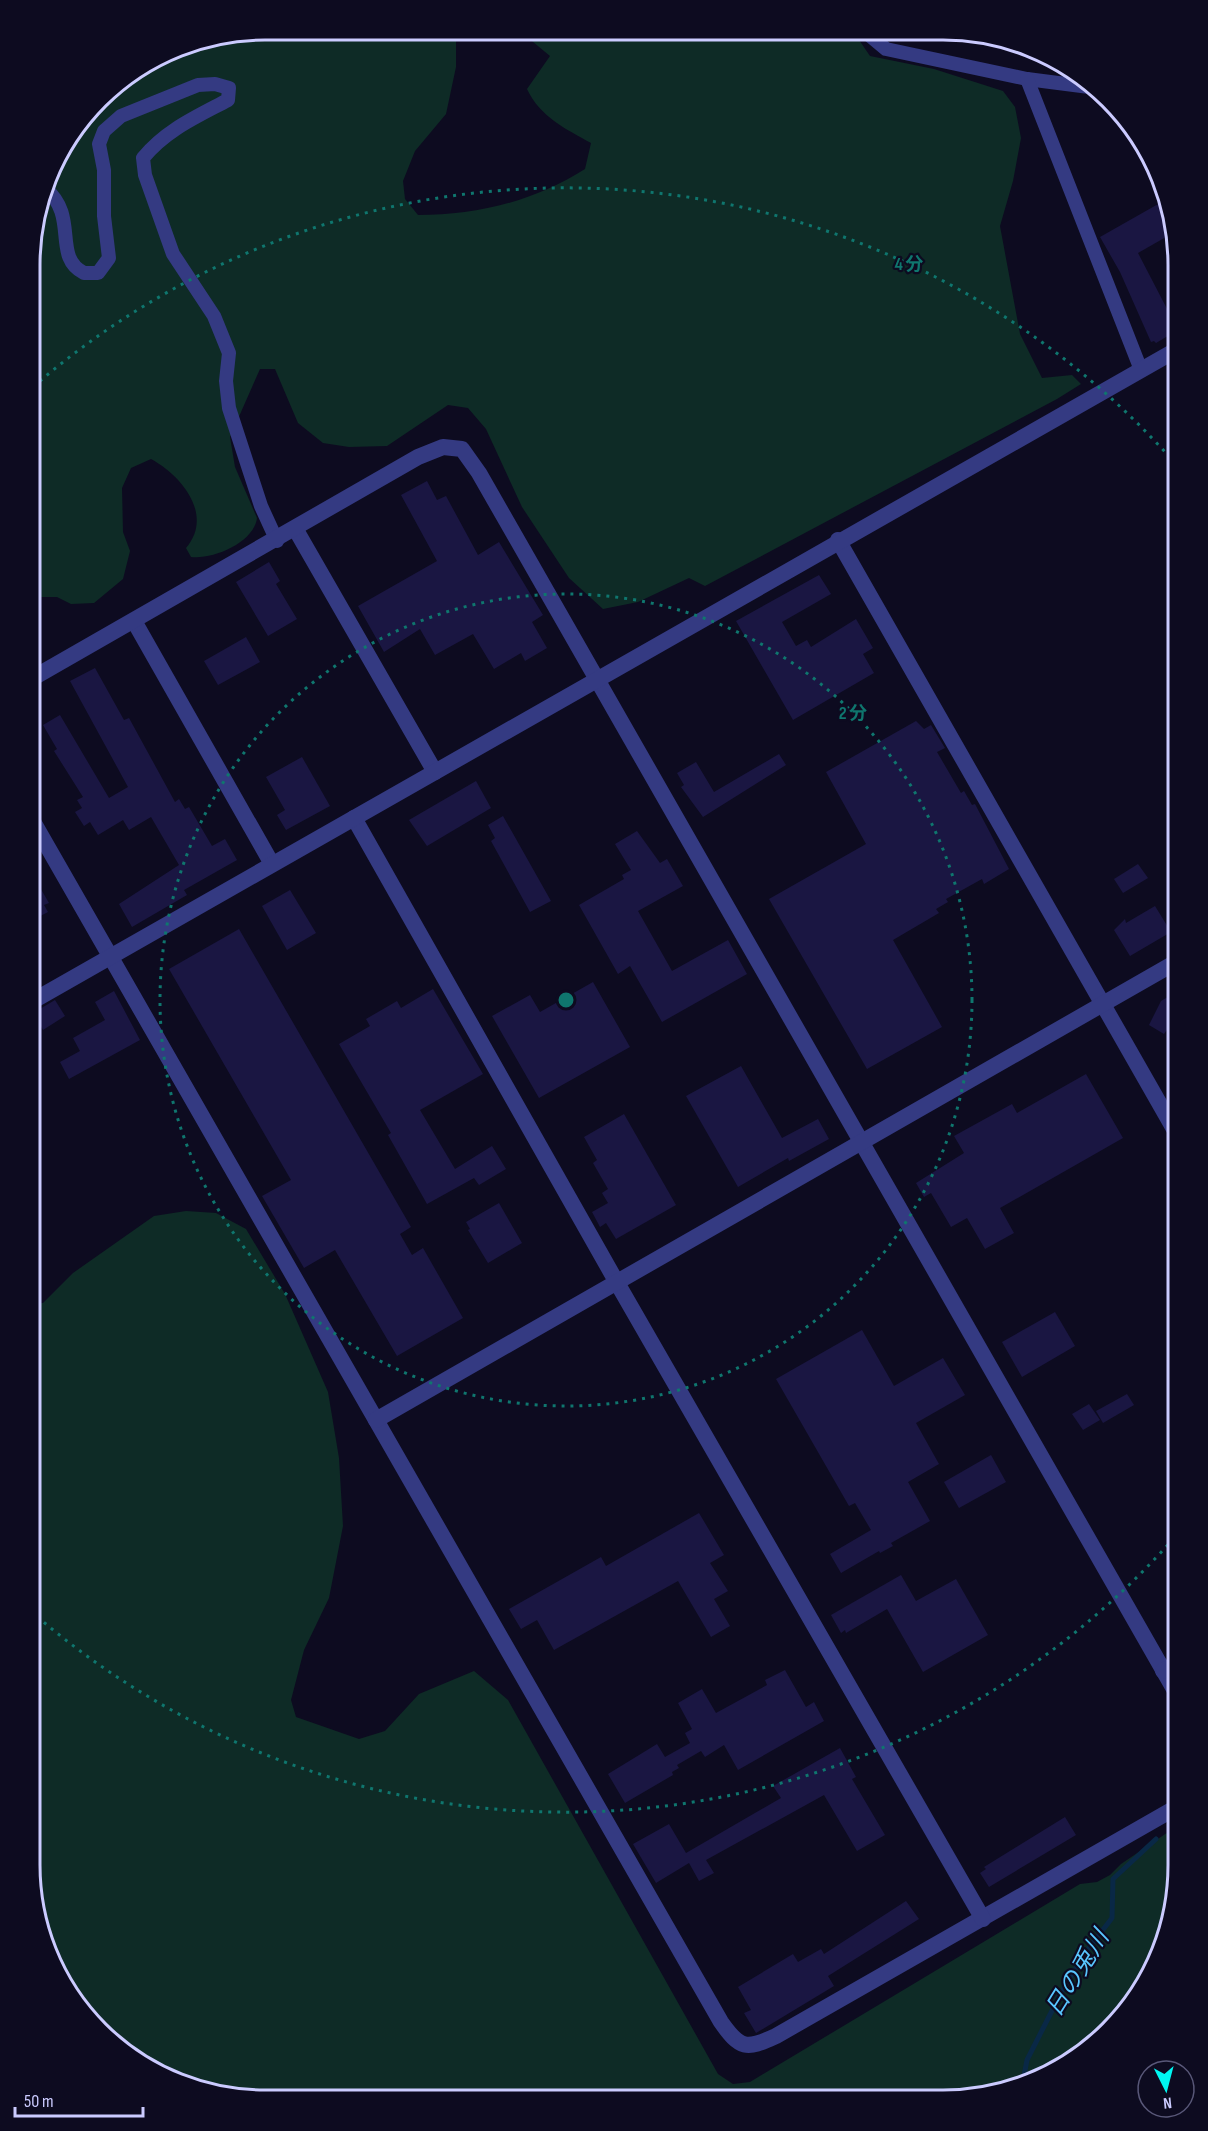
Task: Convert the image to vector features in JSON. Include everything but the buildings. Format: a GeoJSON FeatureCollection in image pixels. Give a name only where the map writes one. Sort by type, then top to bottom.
{"type":"FeatureCollection","features":[{"type":"Feature","properties":{"kind":"street"},"geometry":{"type":"LineString","coordinates":[[875,40],[886,49],[1027,79],[1077,85]]}},
{"type":"Feature","properties":{"kind":"street"},"geometry":{"type":"LineString","coordinates":[[1027,79],[1141,370]]}},
{"type":"Feature","properties":{"kind":"street"},"geometry":{"type":"LineString","coordinates":[[52,195],[58,201],[65,218],[67,256],[84,273],[98,273],[110,258],[104,216],[104,170],[99,144],[104,131],[121,116],[198,85],[222,85],[229,88],[228,100],[175,128],[156,143],[143,158],[145,175],[173,254],[214,316],[229,353],[226,381],[229,408],[261,506],[277,541]]}},
{"type":"Feature","properties":{"kind":"street"},"geometry":{"type":"LineString","coordinates":[[40,997],[838,540],[1168,355]]}},
{"type":"Feature","properties":{"kind":"street"},"geometry":{"type":"LineString","coordinates":[[40,675],[277,541],[431,450],[453,446],[462,449],[479,473],[860,1143],[1168,1663]]}},
{"type":"Feature","properties":{"kind":"street"},"geometry":{"type":"LineString","coordinates":[[296,530],[435,772]]}},
{"type":"Feature","properties":{"kind":"street"},"geometry":{"type":"LineString","coordinates":[[838,540],[1168,1119]]}},
{"type":"Feature","properties":{"kind":"street"},"geometry":{"type":"LineString","coordinates":[[134,621],[272,864]]}},
{"type":"Feature","properties":{"kind":"street"},"geometry":{"type":"LineString","coordinates":[[354,818],[616,1281],[983,1919]]}},
{"type":"Feature","properties":{"kind":"street"},"geometry":{"type":"LineString","coordinates":[[40,834],[721,2022],[734,2040],[743,2046],[753,2046],[776,2036],[1168,1813]]}},
{"type":"Feature","properties":{"kind":"street"},"geometry":{"type":"LineString","coordinates":[[376,1420],[1168,967]]}},
{"type":"Feature","properties":{"kind":"green space"},"geometry":{"type":"Polygon","coordinates":[[[456,40],[456,67],[446,114],[415,151],[403,181],[405,199],[418,215],[462,212],[505,204],[546,190],[585,169],[591,143],[546,115],[532,99],[527,89],[550,56],[531,40],[859,40],[870,56],[934,69],[1003,91],[1015,107],[1021,138],[1013,181],[1000,226],[1020,334],[1042,378],[1072,375],[1081,384],[1057,399],[705,586],[689,578],[638,602],[603,609],[569,578],[522,507],[486,429],[468,408],[448,405],[387,446],[349,447],[323,443],[298,423],[275,369],[260,369],[230,437],[235,467],[257,518],[248,535],[220,553],[191,557],[186,548],[194,535],[197,523],[191,497],[173,475],[151,459],[131,468],[122,488],[123,532],[130,551],[123,579],[94,603],[71,604],[57,597],[40,597],[40,266],[42,236],[52,193],[78,141],[96,117],[117,96],[141,78],[166,64],[193,52],[236,42],[456,40]]]}},
{"type":"Feature","properties":{"kind":"green space"},"geometry":{"type":"Polygon","coordinates":[[[186,1211],[216,1213],[246,1229],[285,1294],[328,1392],[339,1458],[343,1526],[329,1598],[304,1650],[291,1700],[296,1717],[359,1739],[385,1731],[419,1694],[474,1671],[508,1700],[718,2074],[733,2084],[750,2082],[1080,1884],[1097,1882],[1110,1875],[1121,1864],[1168,1832],[1166,1895],[1156,1938],[1137,1978],[1112,2014],[1091,2035],[1067,2053],[1042,2067],[1015,2079],[972,2089],[957,2090],[251,2090],[236,2089],[193,2079],[153,2060],[117,2035],[96,2014],[78,1990],[64,1965],[52,1938],[42,1895],[40,1865],[40,1303],[43,1303],[73,1273],[154,1216],[186,1211]]]}},
{"type":"Feature","properties":{"kind":"waterway","name":"日の兎川"},"geometry":{"type":"LineString","coordinates":[[1024,2075],[1027,2060],[1062,1991],[1085,1953],[1112,1918],[1113,1879],[1156,1839]]}}]}
